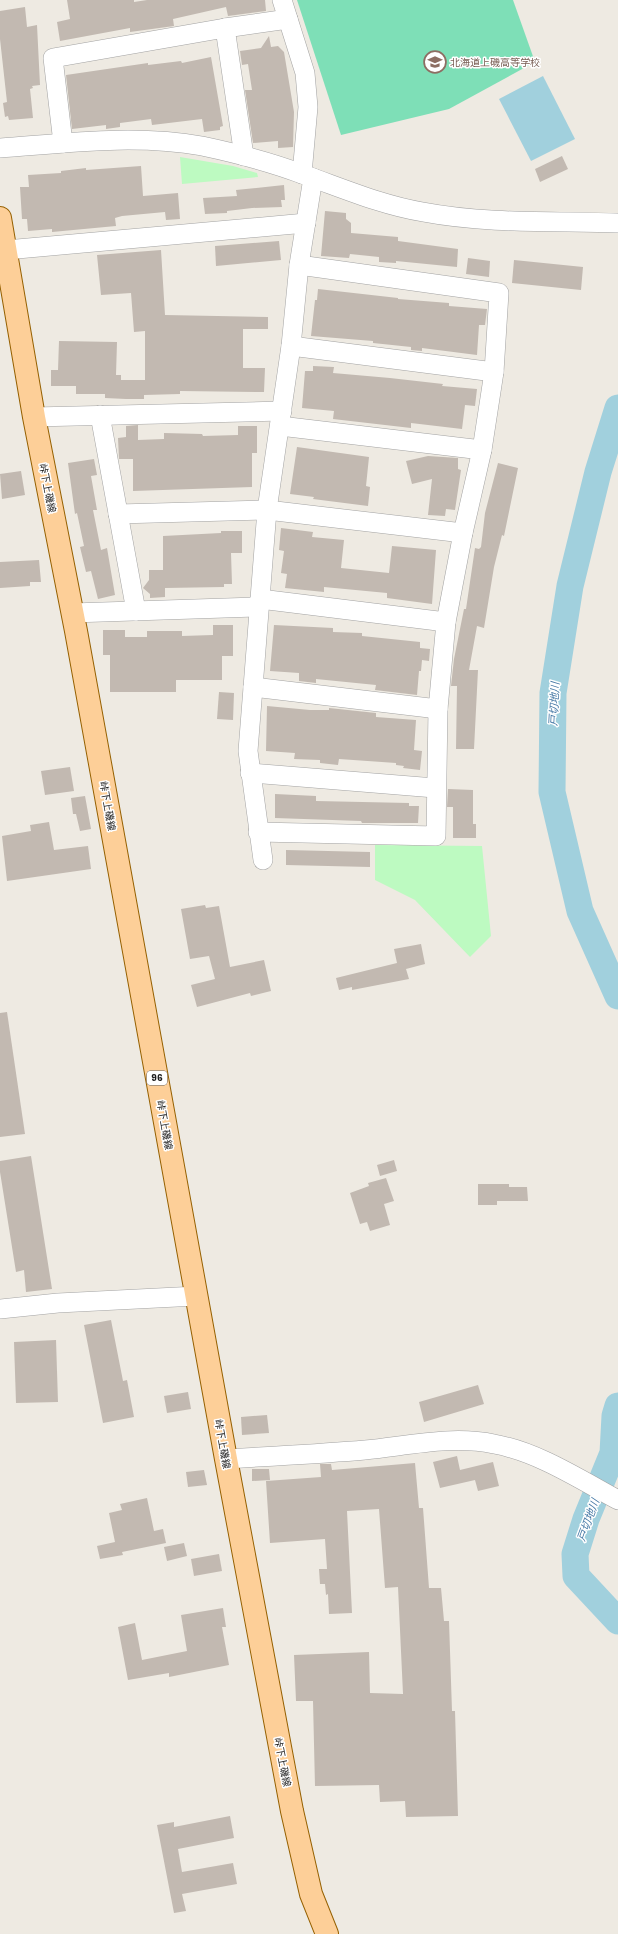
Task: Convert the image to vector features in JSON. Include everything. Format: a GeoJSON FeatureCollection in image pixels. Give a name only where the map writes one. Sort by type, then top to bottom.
{"type":"FeatureCollection","features":[{"type":"Feature","properties":{"kind":"main road","name":"峠下上磯線"},"geometry":{"type":"LineString","coordinates":[[0,218],[34,417],[72,613],[226,1459],[296,1833],[311,1894],[327,1934]]}},
{"type":"Feature","properties":{"kind":"street"},"geometry":{"type":"LineString","coordinates":[[263,860],[248,751],[267,510],[291,346],[299,264],[306,224],[308,107],[305,73],[282,0]]}},
{"type":"Feature","properties":{"kind":"street"},"geometry":{"type":"LineString","coordinates":[[63,143],[53,58],[225,28],[288,19]]}},
{"type":"Feature","properties":{"kind":"street"},"geometry":{"type":"LineString","coordinates":[[225,28],[244,156]]}},
{"type":"Feature","properties":{"kind":"street"},"geometry":{"type":"LineString","coordinates":[[0,148],[63,143],[135,140],[201,146],[244,156],[387,204],[449,217],[618,223]]}},
{"type":"Feature","properties":{"kind":"street"},"geometry":{"type":"LineString","coordinates":[[6,250],[306,224]]}},
{"type":"Feature","properties":{"kind":"street"},"geometry":{"type":"LineString","coordinates":[[258,832],[436,836],[435,788],[438,709],[446,622],[463,533],[482,450],[494,372],[499,293],[299,264]]}},
{"type":"Feature","properties":{"kind":"street"},"geometry":{"type":"LineString","coordinates":[[291,346],[494,372]]}},
{"type":"Feature","properties":{"kind":"street"},"geometry":{"type":"LineString","coordinates":[[100,415],[136,610]]}},
{"type":"Feature","properties":{"kind":"street"},"geometry":{"type":"LineString","coordinates":[[34,417],[100,415],[281,418],[482,450]]}},
{"type":"Feature","properties":{"kind":"street"},"geometry":{"type":"LineString","coordinates":[[118,514],[267,510],[463,533]]}},
{"type":"Feature","properties":{"kind":"street"},"geometry":{"type":"LineString","coordinates":[[72,613],[260,603],[446,622]]}},
{"type":"Feature","properties":{"kind":"street"},"geometry":{"type":"LineString","coordinates":[[253,687],[438,709]]}},
{"type":"Feature","properties":{"kind":"street"},"geometry":{"type":"LineString","coordinates":[[250,773],[435,788]]}},
{"type":"Feature","properties":{"kind":"street"},"geometry":{"type":"LineString","coordinates":[[0,1309],[58,1303],[197,1296]]}},
{"type":"Feature","properties":{"kind":"street"},"geometry":{"type":"LineString","coordinates":[[226,1459],[363,1450],[464,1441],[495,1444],[522,1452],[559,1469],[618,1500]]}},
{"type":"Feature","properties":{"kind":"green space"},"geometry":{"type":"Polygon","coordinates":[[[297,0],[513,0],[535,62],[449,109],[341,135],[297,0]]]}},
{"type":"Feature","properties":{"kind":"green space"},"geometry":{"type":"Polygon","coordinates":[[[180,157],[233,166],[257,173],[258,177],[182,184],[180,157]]]}},
{"type":"Feature","properties":{"kind":"green space"},"geometry":{"type":"Polygon","coordinates":[[[375,845],[482,846],[491,936],[470,957],[415,900],[375,880],[375,845]]]}},
{"type":"Feature","properties":{"kind":"water"},"geometry":{"type":"Polygon","coordinates":[[[543,76],[575,139],[531,161],[499,99],[543,76]]]}},
{"type":"Feature","properties":{"kind":"building"},"geometry":{"type":"Polygon","coordinates":[[[67,0],[134,0],[134,2],[147,0],[265,0],[266,11],[228,16],[226,7],[173,19],[174,26],[130,32],[130,28],[60,41],[57,22],[70,19],[67,0]]]}},
{"type":"Feature","properties":{"kind":"building"},"geometry":{"type":"Polygon","coordinates":[[[25,7],[27,27],[37,25],[40,85],[32,86],[33,88],[30,89],[33,118],[9,120],[8,116],[5,117],[3,103],[7,102],[0,39],[0,11],[25,7]]]}},
{"type":"Feature","properties":{"kind":"building"},"geometry":{"type":"Polygon","coordinates":[[[269,36],[271,47],[278,46],[284,52],[294,112],[293,147],[278,148],[278,141],[253,143],[245,90],[252,90],[248,64],[242,65],[240,51],[261,48],[269,36]]]}},
{"type":"Feature","properties":{"kind":"building"},"geometry":{"type":"Polygon","coordinates":[[[211,57],[223,126],[220,127],[220,130],[204,132],[202,119],[152,125],[151,119],[120,123],[120,127],[106,129],[106,125],[72,129],[66,75],[148,63],[148,65],[181,61],[182,63],[211,57]]]}},
{"type":"Feature","properties":{"kind":"building"},"geometry":{"type":"Polygon","coordinates":[[[562,156],[568,169],[540,182],[535,169],[562,156]]]}},
{"type":"Feature","properties":{"kind":"building"},"geometry":{"type":"Polygon","coordinates":[[[141,166],[143,196],[178,193],[180,219],[166,220],[165,212],[115,218],[116,226],[52,232],[52,229],[28,231],[27,219],[22,219],[20,187],[29,187],[28,175],[61,173],[61,171],[86,168],[86,170],[141,166]]]}},
{"type":"Feature","properties":{"kind":"building"},"geometry":{"type":"Polygon","coordinates":[[[284,185],[285,200],[281,200],[282,207],[252,208],[227,211],[227,213],[205,214],[203,198],[237,196],[236,190],[284,185]]]}},
{"type":"Feature","properties":{"kind":"building"},"geometry":{"type":"Polygon","coordinates":[[[325,211],[346,213],[346,219],[351,223],[351,233],[398,237],[398,241],[458,249],[457,267],[396,261],[396,263],[379,262],[379,257],[350,254],[349,258],[321,256],[325,211]]]}},
{"type":"Feature","properties":{"kind":"building"},"geometry":{"type":"Polygon","coordinates":[[[279,241],[281,260],[216,266],[215,246],[279,241]]]}},
{"type":"Feature","properties":{"kind":"building"},"geometry":{"type":"Polygon","coordinates":[[[161,250],[165,315],[268,317],[268,329],[243,329],[243,368],[265,368],[264,392],[180,391],[180,394],[144,395],[144,399],[126,399],[105,398],[105,394],[76,394],[76,386],[51,386],[51,370],[58,370],[59,341],[117,342],[116,375],[121,375],[121,380],[145,380],[145,331],[134,332],[131,293],[101,295],[97,255],[161,250]]]}},
{"type":"Feature","properties":{"kind":"building"},"geometry":{"type":"Polygon","coordinates":[[[468,258],[490,261],[489,277],[466,274],[468,258]]]}},
{"type":"Feature","properties":{"kind":"building"},"geometry":{"type":"Polygon","coordinates":[[[514,260],[583,267],[581,290],[512,283],[514,260]]]}},
{"type":"Feature","properties":{"kind":"building"},"geometry":{"type":"Polygon","coordinates":[[[318,289],[398,299],[449,303],[449,306],[487,309],[485,325],[479,325],[477,355],[422,348],[422,351],[411,350],[411,347],[373,343],[373,341],[311,336],[315,300],[317,300],[318,289]]]}},
{"type":"Feature","properties":{"kind":"building"},"geometry":{"type":"Polygon","coordinates":[[[313,366],[334,367],[333,373],[390,378],[443,384],[442,386],[477,389],[475,406],[465,405],[462,429],[411,423],[411,428],[333,419],[334,411],[302,408],[305,371],[313,371],[313,366]]]}},
{"type":"Feature","properties":{"kind":"building"},"geometry":{"type":"Polygon","coordinates":[[[138,425],[138,440],[164,439],[164,433],[202,434],[203,436],[238,435],[238,426],[257,426],[257,453],[252,453],[252,487],[133,491],[133,459],[119,459],[118,438],[126,437],[126,426],[138,425]]]}},
{"type":"Feature","properties":{"kind":"building"},"geometry":{"type":"Polygon","coordinates":[[[297,447],[369,457],[366,486],[370,487],[368,506],[313,499],[314,497],[290,494],[297,447]]]}},
{"type":"Feature","properties":{"kind":"building"},"geometry":{"type":"Polygon","coordinates":[[[428,456],[458,458],[458,469],[461,470],[455,510],[446,509],[445,516],[428,515],[432,479],[412,484],[406,461],[428,456]]]}},
{"type":"Feature","properties":{"kind":"building"},"geometry":{"type":"Polygon","coordinates":[[[94,459],[97,475],[91,476],[97,510],[93,510],[101,550],[107,548],[115,595],[98,599],[91,571],[86,572],[80,547],[84,546],[77,513],[75,514],[68,463],[94,459]]]}},
{"type":"Feature","properties":{"kind":"building"},"geometry":{"type":"Polygon","coordinates":[[[498,463],[518,468],[504,536],[502,535],[494,567],[484,628],[477,626],[469,670],[478,670],[474,749],[456,749],[457,686],[451,686],[454,659],[464,609],[466,609],[475,548],[479,549],[481,547],[485,513],[498,463]]]}},
{"type":"Feature","properties":{"kind":"building"},"geometry":{"type":"Polygon","coordinates":[[[21,471],[25,495],[2,499],[0,474],[21,471]]]}},
{"type":"Feature","properties":{"kind":"building"},"geometry":{"type":"Polygon","coordinates":[[[281,528],[313,532],[312,537],[344,540],[341,568],[389,573],[392,546],[436,550],[432,604],[387,598],[387,593],[324,587],[324,592],[285,588],[287,574],[281,573],[284,551],[279,550],[281,528]]]}},
{"type":"Feature","properties":{"kind":"building"},"geometry":{"type":"Polygon","coordinates":[[[221,531],[242,531],[242,553],[231,553],[232,584],[224,584],[224,587],[165,588],[165,597],[150,598],[150,594],[143,588],[149,580],[149,570],[163,570],[163,536],[221,533],[221,531]]]}},
{"type":"Feature","properties":{"kind":"building"},"geometry":{"type":"Polygon","coordinates":[[[39,560],[41,582],[30,582],[30,586],[0,588],[0,562],[39,560]]]}},
{"type":"Feature","properties":{"kind":"building"},"geometry":{"type":"Polygon","coordinates":[[[213,625],[233,625],[233,656],[222,656],[222,680],[176,680],[176,692],[110,692],[110,655],[103,655],[103,630],[125,630],[125,637],[147,637],[147,631],[182,631],[182,636],[213,635],[213,625]]]}},
{"type":"Feature","properties":{"kind":"building"},"geometry":{"type":"Polygon","coordinates":[[[274,625],[333,628],[333,632],[362,633],[362,636],[420,642],[420,648],[430,649],[429,661],[422,660],[421,671],[419,671],[417,695],[375,690],[376,685],[316,679],[316,683],[299,681],[299,673],[270,671],[274,625]]]}},
{"type":"Feature","properties":{"kind":"building"},"geometry":{"type":"Polygon","coordinates":[[[219,692],[234,693],[233,720],[217,719],[219,692]]]}},
{"type":"Feature","properties":{"kind":"building"},"geometry":{"type":"Polygon","coordinates":[[[267,706],[310,710],[329,710],[329,708],[376,713],[376,717],[416,720],[414,750],[422,751],[420,770],[403,768],[404,766],[396,765],[396,763],[339,759],[338,765],[320,763],[320,760],[294,759],[295,753],[266,751],[267,706]]]}},
{"type":"Feature","properties":{"kind":"building"},"geometry":{"type":"Polygon","coordinates":[[[70,767],[74,791],[45,795],[41,771],[70,767]]]}},
{"type":"Feature","properties":{"kind":"building"},"geometry":{"type":"Polygon","coordinates":[[[448,789],[473,790],[473,824],[476,824],[476,838],[453,838],[453,807],[447,807],[448,789]]]}},
{"type":"Feature","properties":{"kind":"building"},"geometry":{"type":"Polygon","coordinates":[[[275,794],[316,796],[316,801],[409,803],[409,806],[419,806],[418,823],[362,823],[361,821],[275,818],[275,794]]]}},
{"type":"Feature","properties":{"kind":"building"},"geometry":{"type":"Polygon","coordinates":[[[85,796],[91,829],[80,831],[76,814],[73,814],[71,798],[85,796]]]}},
{"type":"Feature","properties":{"kind":"building"},"geometry":{"type":"Polygon","coordinates":[[[49,822],[54,850],[88,846],[91,869],[7,881],[2,836],[31,831],[30,825],[49,822]]]}},
{"type":"Feature","properties":{"kind":"building"},"geometry":{"type":"Polygon","coordinates":[[[286,850],[370,852],[370,867],[286,865],[286,850]]]}},
{"type":"Feature","properties":{"kind":"building"},"geometry":{"type":"Polygon","coordinates":[[[205,905],[206,908],[219,906],[230,967],[264,960],[271,991],[251,996],[250,993],[197,1007],[191,985],[215,979],[209,956],[190,959],[181,909],[205,905]]]}},
{"type":"Feature","properties":{"kind":"building"},"geometry":{"type":"Polygon","coordinates":[[[421,944],[425,964],[406,969],[409,979],[352,990],[352,987],[339,990],[336,978],[397,963],[394,949],[421,944]]]}},
{"type":"Feature","properties":{"kind":"building"},"geometry":{"type":"Polygon","coordinates":[[[7,1012],[25,1134],[0,1137],[0,1013],[7,1012]]]}},
{"type":"Feature","properties":{"kind":"building"},"geometry":{"type":"Polygon","coordinates":[[[31,1156],[52,1289],[26,1292],[24,1270],[16,1272],[0,1172],[0,1161],[31,1156]]]}},
{"type":"Feature","properties":{"kind":"building"},"geometry":{"type":"Polygon","coordinates":[[[394,1160],[397,1171],[380,1176],[377,1165],[394,1160]]]}},
{"type":"Feature","properties":{"kind":"building"},"geometry":{"type":"Polygon","coordinates":[[[386,1178],[394,1201],[384,1204],[390,1225],[370,1231],[367,1222],[360,1224],[350,1193],[369,1186],[368,1183],[386,1178]]]}},
{"type":"Feature","properties":{"kind":"building"},"geometry":{"type":"Polygon","coordinates":[[[478,1184],[509,1184],[509,1187],[527,1187],[528,1201],[497,1201],[497,1205],[478,1205],[478,1184]]]}},
{"type":"Feature","properties":{"kind":"building"},"geometry":{"type":"Polygon","coordinates":[[[111,1320],[123,1381],[127,1380],[134,1417],[103,1423],[84,1325],[111,1320]]]}},
{"type":"Feature","properties":{"kind":"building"},"geometry":{"type":"Polygon","coordinates":[[[56,1340],[58,1402],[16,1403],[14,1342],[56,1340]]]}},
{"type":"Feature","properties":{"kind":"building"},"geometry":{"type":"Polygon","coordinates":[[[478,1385],[484,1404],[424,1422],[419,1402],[478,1385]]]}},
{"type":"Feature","properties":{"kind":"building"},"geometry":{"type":"Polygon","coordinates":[[[188,1392],[191,1409],[167,1413],[164,1396],[188,1392]]]}},
{"type":"Feature","properties":{"kind":"building"},"geometry":{"type":"Polygon","coordinates":[[[267,1415],[269,1433],[242,1435],[241,1417],[267,1415]]]}},
{"type":"Feature","properties":{"kind":"building"},"geometry":{"type":"Polygon","coordinates":[[[457,1456],[460,1470],[493,1462],[499,1486],[478,1491],[475,1480],[440,1488],[433,1462],[457,1456]]]}},
{"type":"Feature","properties":{"kind":"building"},"geometry":{"type":"Polygon","coordinates":[[[415,1463],[419,1508],[423,1508],[429,1588],[441,1588],[444,1621],[449,1621],[452,1711],[455,1711],[458,1816],[406,1817],[405,1801],[380,1802],[379,1785],[315,1786],[313,1701],[296,1701],[294,1655],[369,1652],[370,1693],[403,1694],[398,1587],[385,1588],[379,1509],[347,1511],[352,1613],[329,1614],[328,1594],[326,1595],[325,1584],[320,1584],[319,1569],[327,1569],[325,1539],[270,1543],[266,1481],[321,1477],[320,1464],[331,1464],[332,1470],[415,1463]]]}},
{"type":"Feature","properties":{"kind":"building"},"geometry":{"type":"Polygon","coordinates":[[[252,1469],[269,1469],[270,1480],[252,1481],[252,1469]]]}},
{"type":"Feature","properties":{"kind":"building"},"geometry":{"type":"Polygon","coordinates":[[[204,1470],[207,1485],[188,1487],[186,1472],[204,1470]]]}},
{"type":"Feature","properties":{"kind":"building"},"geometry":{"type":"Polygon","coordinates":[[[147,1498],[154,1531],[163,1529],[166,1543],[122,1552],[123,1555],[100,1559],[97,1546],[115,1542],[109,1513],[122,1510],[120,1504],[147,1498]]]}},
{"type":"Feature","properties":{"kind":"building"},"geometry":{"type":"Polygon","coordinates":[[[184,1543],[187,1556],[167,1561],[164,1547],[184,1543]]]}},
{"type":"Feature","properties":{"kind":"building"},"geometry":{"type":"Polygon","coordinates":[[[219,1554],[222,1571],[194,1576],[191,1559],[219,1554]]]}},
{"type":"Feature","properties":{"kind":"building"},"geometry":{"type":"Polygon","coordinates":[[[223,1608],[226,1627],[222,1627],[229,1665],[169,1677],[169,1673],[128,1680],[118,1627],[135,1623],[142,1660],[187,1651],[181,1615],[223,1608]]]}},
{"type":"Feature","properties":{"kind":"building"},"geometry":{"type":"Polygon","coordinates":[[[230,1816],[234,1838],[178,1849],[182,1872],[233,1863],[237,1884],[182,1894],[186,1911],[174,1913],[157,1825],[174,1822],[174,1827],[230,1816]]]}},
{"type":"Feature","properties":{"kind":"waterway","name":"戸切地川"},"geometry":{"type":"LineString","coordinates":[[618,408],[598,472],[570,586],[553,693],[552,792],[580,911],[618,996]]}},
{"type":"Feature","properties":{"kind":"waterway","name":"戸切地川"},"geometry":{"type":"LineString","coordinates":[[618,1406],[615,1416],[613,1453],[586,1519],[575,1554],[576,1576],[618,1621]]}},
{"type":"Feature","properties":{"kind":"place","name":"北海道上磯高等学校"},"geometry":{"type":"Point","coordinates":[435,62]}}]}
